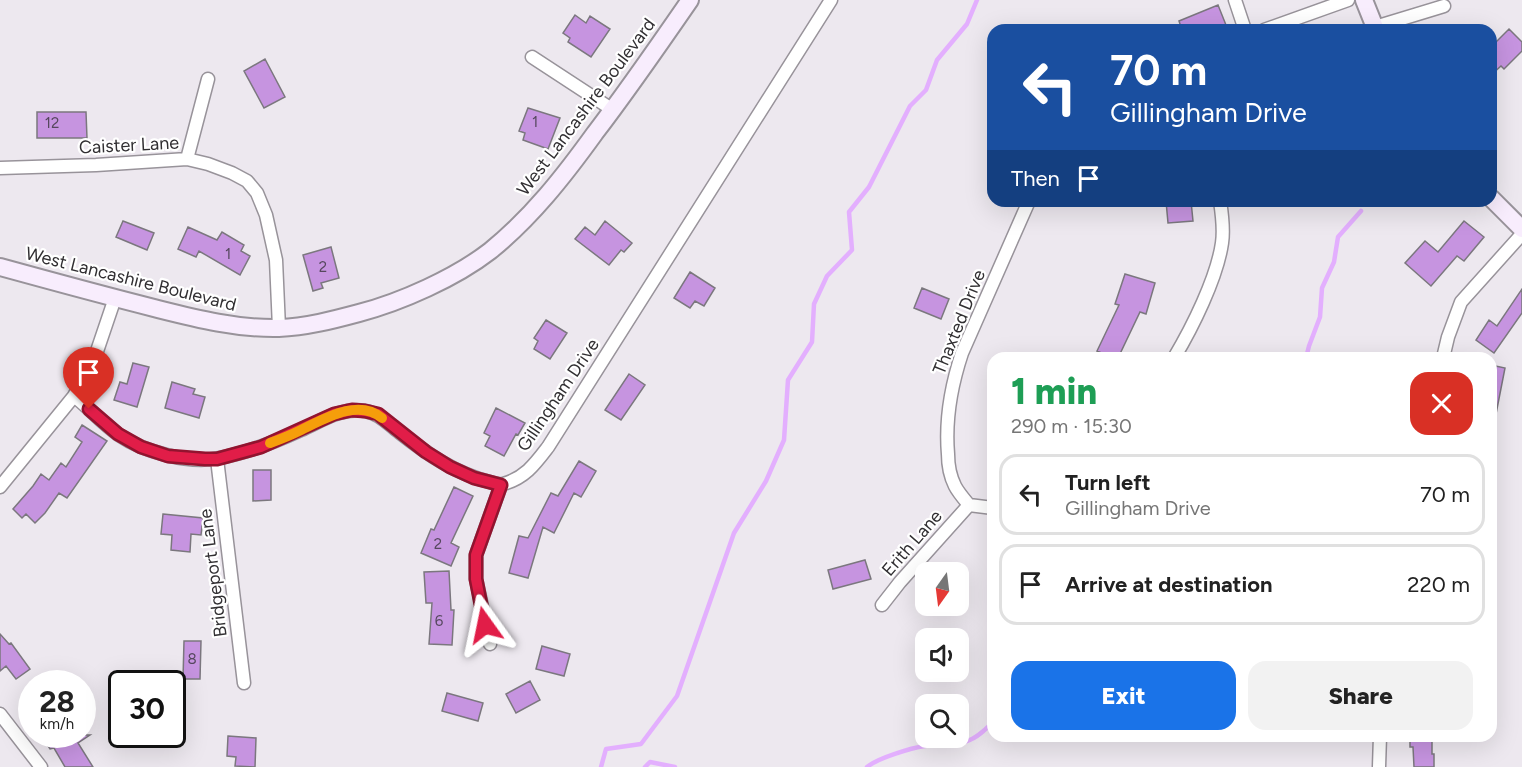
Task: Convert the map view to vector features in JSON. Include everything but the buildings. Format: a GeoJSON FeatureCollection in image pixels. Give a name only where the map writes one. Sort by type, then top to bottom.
{"type":"FeatureCollection","features":[{"type":"Feature","properties":{"kind":"main road","name":"West Lancashire Boulevard"},"geometry":{"type":"LineString","coordinates":[[0,267],[207,321],[243,326],[279,328],[324,322],[385,306],[437,282],[481,257],[531,212],[565,174],[613,110],[690,0]]}},
{"type":"Feature","properties":{"kind":"main road"},"geometry":{"type":"LineString","coordinates":[[1364,0],[1373,24]]}},
{"type":"Feature","properties":{"kind":"main road"},"geometry":{"type":"LineString","coordinates":[[1497,204],[1522,229]]}},
{"type":"Feature","properties":{"kind":"street","name":"Gillingham Drive"},"geometry":{"type":"LineString","coordinates":[[501,485],[526,473],[548,447],[831,0]]}},
{"type":"Feature","properties":{"kind":"street"},"geometry":{"type":"LineString","coordinates":[[1235,0],[1243,24]]}},
{"type":"Feature","properties":{"kind":"street"},"geometry":{"type":"LineString","coordinates":[[1281,24],[1348,0]]}},
{"type":"Feature","properties":{"kind":"street"},"geometry":{"type":"LineString","coordinates":[[1388,24],[1444,6]]}},
{"type":"Feature","properties":{"kind":"street"},"geometry":{"type":"LineString","coordinates":[[532,57],[613,110]]}},
{"type":"Feature","properties":{"kind":"street"},"geometry":{"type":"LineString","coordinates":[[187,159],[208,79]]}},
{"type":"Feature","properties":{"kind":"street","name":"Caister Lane"},"geometry":{"type":"LineString","coordinates":[[0,168],[187,159],[208,164],[247,181],[257,193],[266,215],[276,260],[279,328]]}},
{"type":"Feature","properties":{"kind":"street","name":"Thaxted Drive"},"geometry":{"type":"LineString","coordinates":[[969,505],[955,486],[949,468],[946,436],[954,378],[962,353],[1026,207]]}},
{"type":"Feature","properties":{"kind":"street"},"geometry":{"type":"LineString","coordinates":[[1177,352],[1218,262],[1222,241],[1220,207]]}},
{"type":"Feature","properties":{"kind":"street"},"geometry":{"type":"LineString","coordinates":[[1444,352],[1461,302],[1522,234]]}},
{"type":"Feature","properties":{"kind":"street"},"geometry":{"type":"LineString","coordinates":[[0,487],[74,396],[94,360],[115,298]]}},
{"type":"Feature","properties":{"kind":"street"},"geometry":{"type":"LineString","coordinates":[[74,396],[118,434],[141,447],[168,456],[193,459],[217,459],[261,447],[334,414],[352,410],[365,411],[378,414],[426,452],[450,467],[474,478],[501,485],[476,555],[476,579],[489,644]]}},
{"type":"Feature","properties":{"kind":"street","name":"Bridgeport Lane"},"geometry":{"type":"LineString","coordinates":[[217,459],[243,683]]}},
{"type":"Feature","properties":{"kind":"street"},"geometry":{"type":"LineString","coordinates":[[969,505],[987,507]]}},
{"type":"Feature","properties":{"kind":"street","name":"Erith Lane"},"geometry":{"type":"LineString","coordinates":[[882,605],[969,505]]}},
{"type":"Feature","properties":{"kind":"street"},"geometry":{"type":"LineString","coordinates":[[0,714],[39,766]]}},
{"type":"Feature","properties":{"kind":"street"},"geometry":{"type":"LineString","coordinates":[[1379,767],[1380,742]]}},
{"type":"Feature","properties":{"kind":"waterway"},"geometry":{"type":"LineString","coordinates":[[601,767],[606,749],[641,744],[677,696],[734,533],[766,481],[784,440],[788,380],[812,342],[814,304],[827,276],[852,250],[849,212],[869,187],[910,106],[926,90],[937,60],[967,24],[977,0]]}},
{"type":"Feature","properties":{"kind":"waterway"},"geometry":{"type":"LineString","coordinates":[[1308,352],[1320,317],[1322,288],[1334,262],[1338,237],[1361,211]]}},
{"type":"Feature","properties":{"kind":"waterway"},"geometry":{"type":"LineString","coordinates":[[867,767],[886,757],[912,749],[967,741],[978,736],[987,727]]}},
{"type":"Feature","properties":{"kind":"waterway"},"geometry":{"type":"LineString","coordinates":[[645,767],[650,762],[675,767]]}},
{"type":"Feature","properties":{"kind":"slow traffic"},"geometry":{"type":"LineString","coordinates":[[270,443],[334,414],[352,410],[365,411],[378,414],[382,418]]}},
{"type":"Feature","properties":{"kind":"route"},"geometry":{"type":"LineString","coordinates":[[89,409],[118,434],[141,447],[168,456],[193,459],[217,459],[261,447],[334,414],[352,410],[378,414],[397,431],[450,467],[474,478],[501,485],[476,555],[476,579],[485,625]]}}]}
